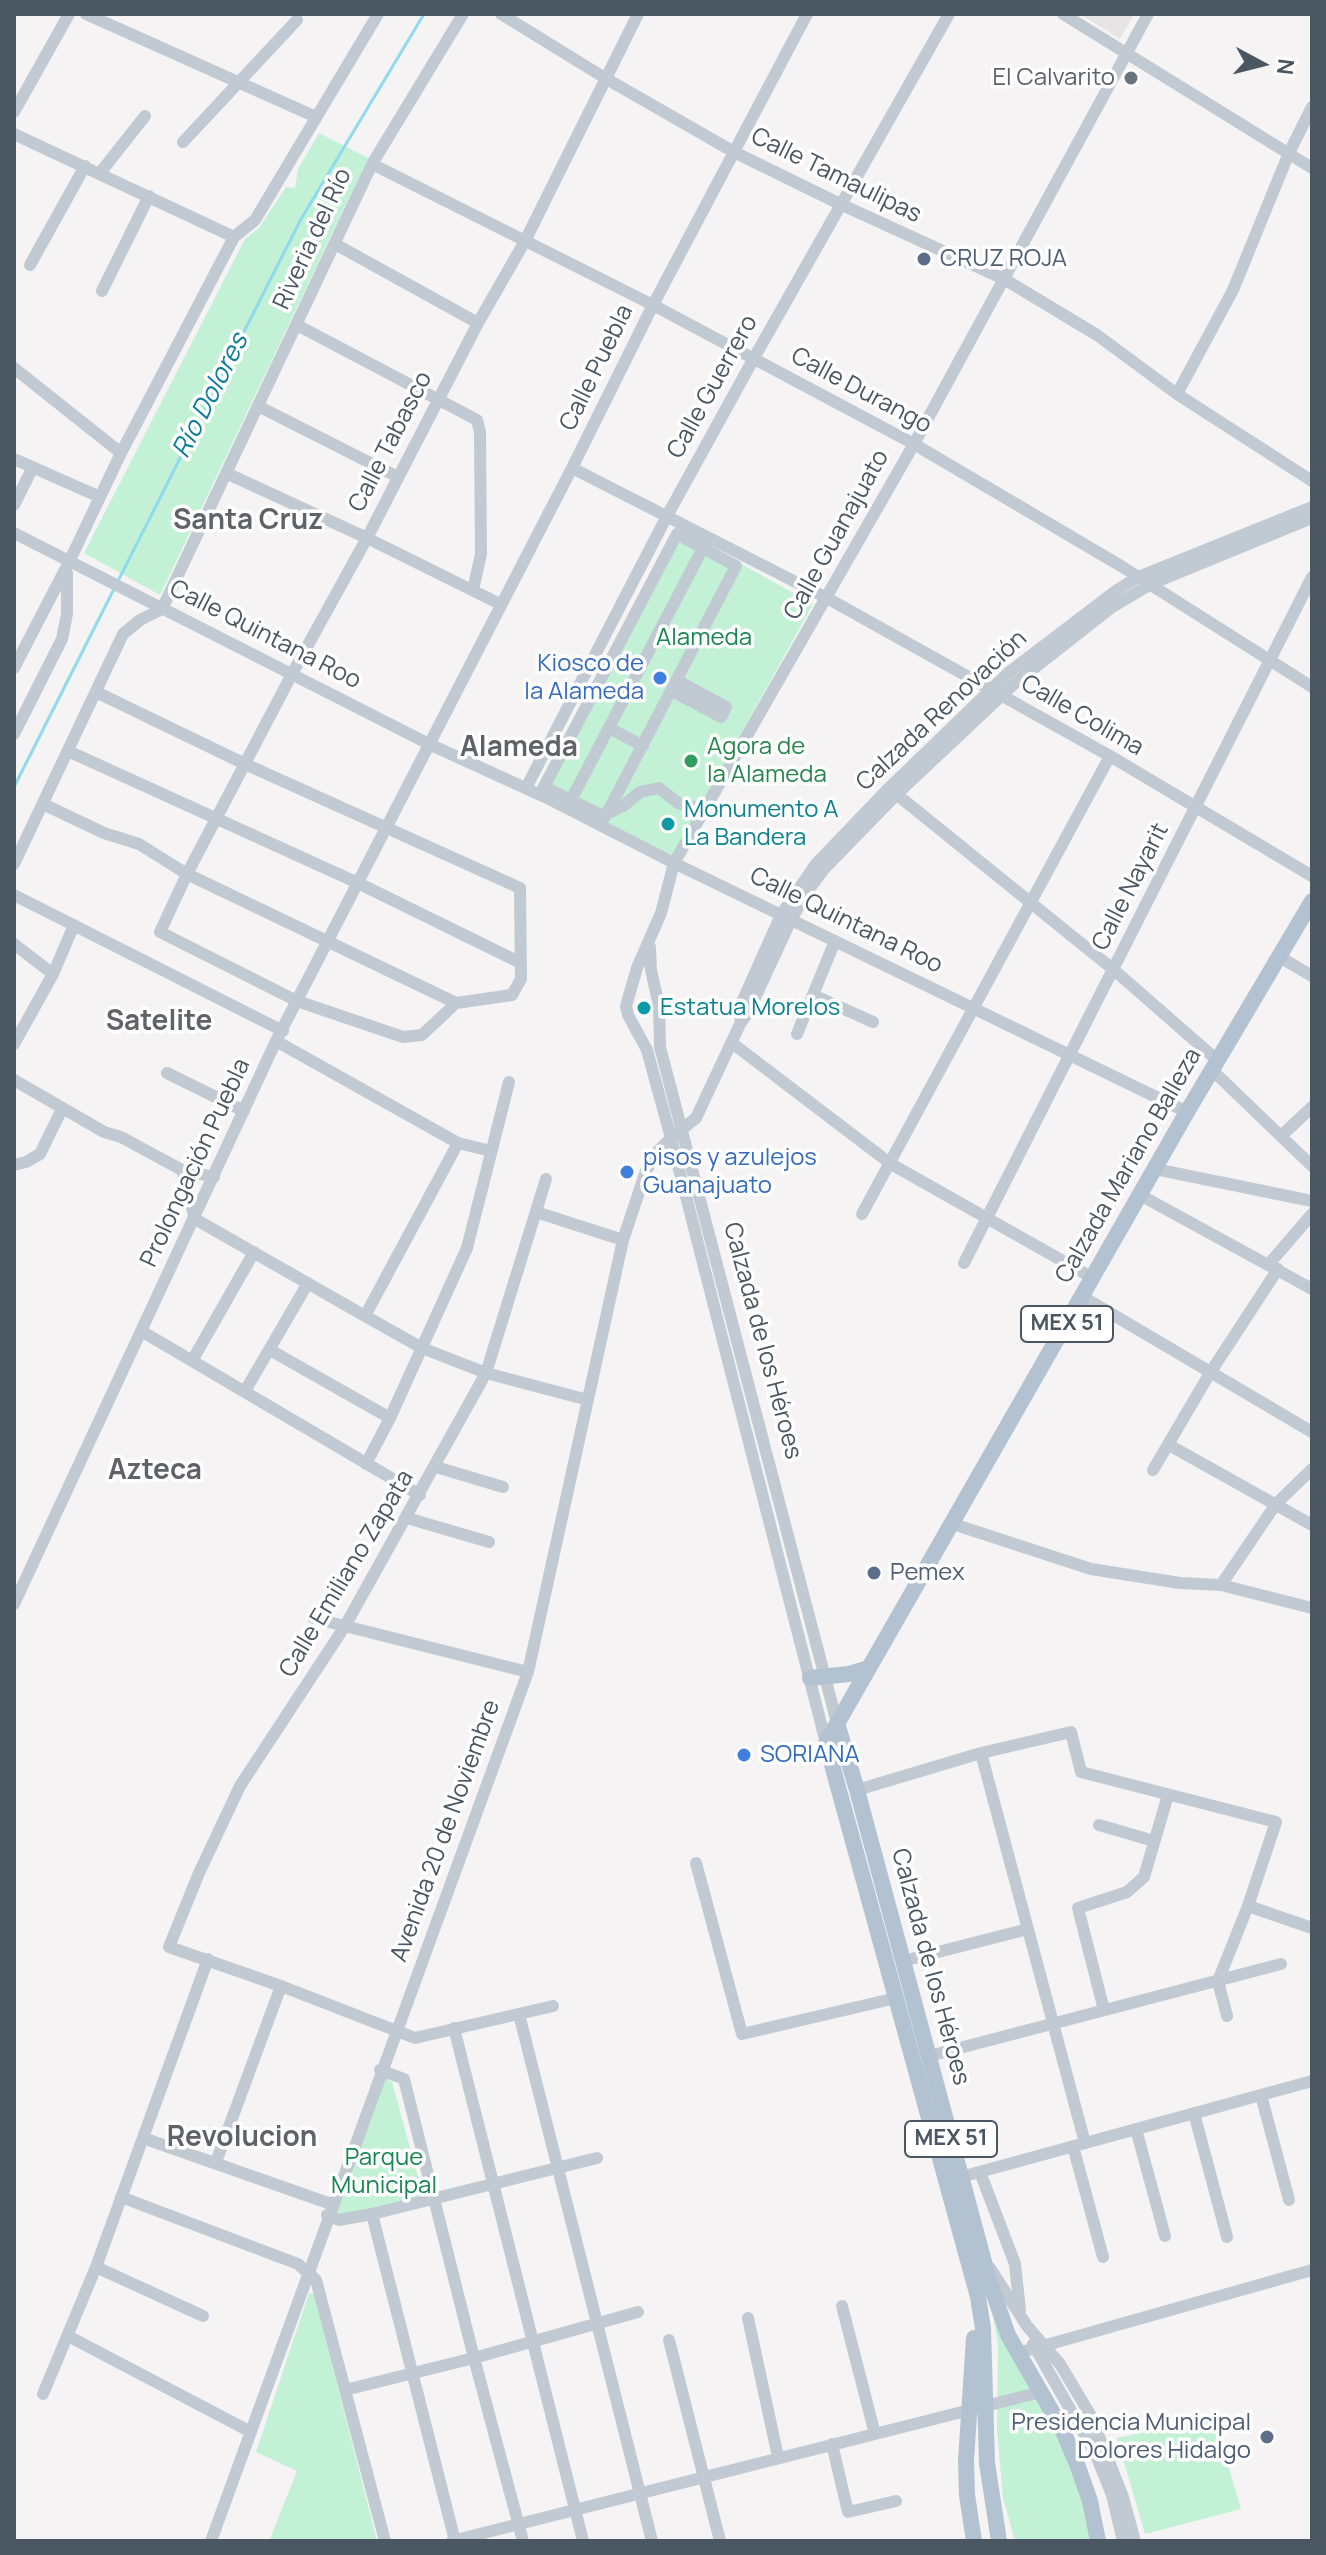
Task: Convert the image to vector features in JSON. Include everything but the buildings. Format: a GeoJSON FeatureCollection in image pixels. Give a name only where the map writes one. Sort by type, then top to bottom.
{"type":"FeatureCollection","features":[{"type":"Feature","properties":{"kind":"main road","name":"Calzada Mariano Balleza"},"geometry":{"type":"LineString","coordinates":[[826,1743],[1311,900]]}},
{"type":"Feature","properties":{"kind":"main road"},"geometry":{"type":"LineString","coordinates":[[817,1677],[869,1668]]}},
{"type":"Feature","properties":{"kind":"main road","name":"Calzada de los Héroes"},"geometry":{"type":"LineString","coordinates":[[837,1723],[998,2310],[1018,2353],[1062,2429],[1090,2501],[1098,2541]]}},
{"type":"Feature","properties":{"kind":"main road","name":"Calzada de los Héroes"},"geometry":{"type":"LineString","coordinates":[[826,1743],[978,2297],[983,2328],[987,2463],[999,2541]]}},
{"type":"Feature","properties":{"kind":"main road"},"geometry":{"type":"LineString","coordinates":[[974,2541],[967,2495],[969,2410],[978,2297]]}},
{"type":"Feature","properties":{"kind":"street"},"geometry":{"type":"LineString","coordinates":[[14,112],[69,14]]}},
{"type":"Feature","properties":{"kind":"street"},"geometry":{"type":"LineString","coordinates":[[86,14],[316,117]]}},
{"type":"Feature","properties":{"kind":"street"},"geometry":{"type":"LineString","coordinates":[[14,668],[121,453],[234,237],[255,220],[378,14]]}},
{"type":"Feature","properties":{"kind":"street","name":"Riveria del Río"},"geometry":{"type":"LineString","coordinates":[[162,609],[372,164],[463,14]]}},
{"type":"Feature","properties":{"kind":"street","name":"Calle Tamaulipas"},"geometry":{"type":"LineString","coordinates":[[501,14],[734,152],[1004,279],[1097,335],[1177,394],[1312,481]]}},
{"type":"Feature","properties":{"kind":"street","name":"Calle Tabasco"},"geometry":{"type":"LineString","coordinates":[[297,1001],[160,932],[187,874],[367,538],[438,397],[525,241],[638,14]]}},
{"type":"Feature","properties":{"kind":"street","name":"Calle Puebla"},"geometry":{"type":"LineString","coordinates":[[429,744],[653,305],[807,14]]}},
{"type":"Feature","properties":{"kind":"street","name":"Calle Guerrero"},"geometry":{"type":"LineString","coordinates":[[526,788],[667,516],[949,14]]}},
{"type":"Feature","properties":{"kind":"street"},"geometry":{"type":"LineString","coordinates":[[1063,14],[1312,168]]}},
{"type":"Feature","properties":{"kind":"street","name":"Calle Guanajuato"},"geometry":{"type":"LineString","coordinates":[[650,944],[674,863],[914,444],[1148,14]]}},
{"type":"Feature","properties":{"kind":"street"},"geometry":{"type":"LineString","coordinates":[[183,142],[297,20]]}},
{"type":"Feature","properties":{"kind":"street"},"geometry":{"type":"LineString","coordinates":[[1177,394],[1233,290],[1289,153],[1312,107]]}},
{"type":"Feature","properties":{"kind":"street"},"geometry":{"type":"LineString","coordinates":[[100,173],[145,116]]}},
{"type":"Feature","properties":{"kind":"street"},"geometry":{"type":"LineString","coordinates":[[14,134],[234,237]]}},
{"type":"Feature","properties":{"kind":"street","name":"Calle Durango"},"geometry":{"type":"LineString","coordinates":[[372,164],[653,305],[914,444],[1151,584],[1312,687]]}},
{"type":"Feature","properties":{"kind":"street"},"geometry":{"type":"LineString","coordinates":[[30,265],[85,166]]}},
{"type":"Feature","properties":{"kind":"street"},"geometry":{"type":"LineString","coordinates":[[102,291],[149,196]]}},
{"type":"Feature","properties":{"kind":"street"},"geometry":{"type":"LineString","coordinates":[[335,244],[478,323]]}},
{"type":"Feature","properties":{"kind":"street"},"geometry":{"type":"LineString","coordinates":[[297,325],[477,420],[480,432],[481,554],[473,590]]}},
{"type":"Feature","properties":{"kind":"street"},"geometry":{"type":"LineString","coordinates":[[14,368],[121,453]]}},
{"type":"Feature","properties":{"kind":"street"},"geometry":{"type":"LineString","coordinates":[[258,406],[398,477]]}},
{"type":"Feature","properties":{"kind":"street"},"geometry":{"type":"LineString","coordinates":[[14,459],[100,497]]}},
{"type":"Feature","properties":{"kind":"street"},"geometry":{"type":"LineString","coordinates":[[14,505],[33,467]]}},
{"type":"Feature","properties":{"kind":"street","name":"Calle Colima"},"geometry":{"type":"LineString","coordinates":[[572,468],[667,516],[706,543],[827,598],[1110,756],[1312,876]]}},
{"type":"Feature","properties":{"kind":"street"},"geometry":{"type":"LineString","coordinates":[[226,473],[500,604]]}},
{"type":"Feature","properties":{"kind":"street","name":"Calzada Renovación"},"geometry":{"type":"LineString","coordinates":[[682,1129],[696,1118],[741,1022],[739,1009],[816,864],[1068,627],[1138,577],[1312,507]]}},
{"type":"Feature","properties":{"kind":"street","name":"Calzada Renovación"},"geometry":{"type":"LineString","coordinates":[[996,692],[1112,607],[1151,584],[1312,518]]}},
{"type":"Feature","properties":{"kind":"street","name":"Calle Quintana Roo"},"geometry":{"type":"LineString","coordinates":[[14,533],[429,744],[526,788],[1187,1112]]}},
{"type":"Feature","properties":{"kind":"street"},"geometry":{"type":"LineString","coordinates":[[607,814],[736,566],[706,543],[677,534],[544,787],[605,817],[632,797],[651,788],[659,788],[678,803],[705,810]]}},
{"type":"Feature","properties":{"kind":"street"},"geometry":{"type":"LineString","coordinates":[[571,800],[706,543]]}},
{"type":"Feature","properties":{"kind":"street"},"geometry":{"type":"LineString","coordinates":[[14,734],[62,639],[67,614],[66,574],[69,562]]}},
{"type":"Feature","properties":{"kind":"street","name":"Calle Nayarit"},"geometry":{"type":"LineString","coordinates":[[964,1263],[1312,577]]}},
{"type":"Feature","properties":{"kind":"street"},"geometry":{"type":"LineString","coordinates":[[14,864],[123,634],[140,620],[162,609]]}},
{"type":"Feature","properties":{"kind":"street"},"geometry":{"type":"LineString","coordinates":[[43,804],[104,833],[139,844],[187,874],[456,1003],[512,995],[521,979],[520,888],[245,764],[96,692]]}},
{"type":"Feature","properties":{"kind":"street"},"geometry":{"type":"LineString","coordinates":[[609,728],[643,746]]}},
{"type":"Feature","properties":{"kind":"street","name":"Prolongación Puebla"},"geometry":{"type":"LineString","coordinates":[[14,1604],[280,1036],[429,744]]}},
{"type":"Feature","properties":{"kind":"street"},"geometry":{"type":"LineString","coordinates":[[68,751],[358,883],[519,962]]}},
{"type":"Feature","properties":{"kind":"street"},"geometry":{"type":"LineString","coordinates":[[862,1214],[1110,756]]}},
{"type":"Feature","properties":{"kind":"street"},"geometry":{"type":"LineString","coordinates":[[629,774],[632,797]]}},
{"type":"Feature","properties":{"kind":"street"},"geometry":{"type":"LineString","coordinates":[[892,791],[1114,970],[1214,1065],[1312,1166]]}},
{"type":"Feature","properties":{"kind":"street"},"geometry":{"type":"LineString","coordinates":[[14,895],[280,1036],[458,1143],[491,1151]]}},
{"type":"Feature","properties":{"kind":"street"},"geometry":{"type":"LineString","coordinates":[[14,1044],[53,974],[74,925]]}},
{"type":"Feature","properties":{"kind":"street"},"geometry":{"type":"LineString","coordinates":[[797,1034],[835,941]]}},
{"type":"Feature","properties":{"kind":"street"},"geometry":{"type":"LineString","coordinates":[[14,944],[53,974]]}},
{"type":"Feature","properties":{"kind":"street","name":"Calzada de los Héroes"},"geometry":{"type":"LineString","coordinates":[[650,944],[637,968],[626,1006],[630,1020],[647,1050],[817,1677],[837,1723]]}},
{"type":"Feature","properties":{"kind":"street","name":"Calzada de los Héroes"},"geometry":{"type":"LineString","coordinates":[[650,944],[660,1047],[817,1677],[826,1743]]}},
{"type":"Feature","properties":{"kind":"street"},"geometry":{"type":"LineString","coordinates":[[1278,956],[1312,976]]}},
{"type":"Feature","properties":{"kind":"street"},"geometry":{"type":"LineString","coordinates":[[629,996],[638,990],[649,990],[657,998]]}},
{"type":"Feature","properties":{"kind":"street"},"geometry":{"type":"LineString","coordinates":[[813,995],[873,1022]]}},
{"type":"Feature","properties":{"kind":"street"},"geometry":{"type":"LineString","coordinates":[[297,1001],[403,1037],[422,1035],[456,1003]]}},
{"type":"Feature","properties":{"kind":"street"},"geometry":{"type":"LineString","coordinates":[[630,1020],[639,1024],[650,1023],[658,1016]]}},
{"type":"Feature","properties":{"kind":"street"},"geometry":{"type":"LineString","coordinates":[[732,1043],[891,1164],[1093,1278]]}},
{"type":"Feature","properties":{"kind":"street"},"geometry":{"type":"LineString","coordinates":[[167,1073],[244,1111]]}},
{"type":"Feature","properties":{"kind":"street"},"geometry":{"type":"LineString","coordinates":[[14,1080],[104,1132],[121,1137],[182,1170],[214,1177]]}},
{"type":"Feature","properties":{"kind":"street"},"geometry":{"type":"LineString","coordinates":[[366,1464],[467,1248],[509,1082]]}},
{"type":"Feature","properties":{"kind":"street"},"geometry":{"type":"LineString","coordinates":[[1281,1136],[1312,1107]]}},
{"type":"Feature","properties":{"kind":"street"},"geometry":{"type":"LineString","coordinates":[[14,1165],[40,1154],[62,1109]]}},
{"type":"Feature","properties":{"kind":"street","name":"Avenida 20 de Noviembre"},"geometry":{"type":"LineString","coordinates":[[211,2541],[380,2070],[528,1672],[623,1240],[646,1171],[657,1152],[682,1129]]}},
{"type":"Feature","properties":{"kind":"street"},"geometry":{"type":"LineString","coordinates":[[365,1316],[458,1143]]}},
{"type":"Feature","properties":{"kind":"street"},"geometry":{"type":"LineString","coordinates":[[1155,1169],[1312,1201]]}},
{"type":"Feature","properties":{"kind":"street"},"geometry":{"type":"LineString","coordinates":[[182,1170],[195,1219],[365,1316],[422,1348],[486,1373],[588,1400]]}},
{"type":"Feature","properties":{"kind":"street","name":"Calle Emiliano Zapata"},"geometry":{"type":"LineString","coordinates":[[208,1959],[169,1947],[199,1873],[240,1786],[345,1626],[486,1373],[546,1179]]}},
{"type":"Feature","properties":{"kind":"street"},"geometry":{"type":"LineString","coordinates":[[1140,1195],[1312,1289]]}},
{"type":"Feature","properties":{"kind":"street"},"geometry":{"type":"LineString","coordinates":[[536,1212],[623,1240]]}},
{"type":"Feature","properties":{"kind":"street"},"geometry":{"type":"LineString","coordinates":[[1153,1470],[1273,1267],[1312,1214]]}},
{"type":"Feature","properties":{"kind":"street"},"geometry":{"type":"LineString","coordinates":[[192,1361],[254,1252]]}},
{"type":"Feature","properties":{"kind":"street"},"geometry":{"type":"LineString","coordinates":[[245,1391],[308,1283]]}},
{"type":"Feature","properties":{"kind":"street"},"geometry":{"type":"LineString","coordinates":[[1083,1297],[1312,1432]]}},
{"type":"Feature","properties":{"kind":"street"},"geometry":{"type":"LineString","coordinates":[[143,1332],[420,1495]]}},
{"type":"Feature","properties":{"kind":"street"},"geometry":{"type":"LineString","coordinates":[[270,1350],[390,1418]]}},
{"type":"Feature","properties":{"kind":"street"},"geometry":{"type":"LineString","coordinates":[[1169,1445],[1312,1525]]}},
{"type":"Feature","properties":{"kind":"street"},"geometry":{"type":"LineString","coordinates":[[436,1467],[503,1487]]}},
{"type":"Feature","properties":{"kind":"street"},"geometry":{"type":"LineString","coordinates":[[1221,1585],[1276,1504],[1312,1469]]}},
{"type":"Feature","properties":{"kind":"street"},"geometry":{"type":"LineString","coordinates":[[407,1518],[489,1542]]}},
{"type":"Feature","properties":{"kind":"street"},"geometry":{"type":"LineString","coordinates":[[953,1524],[1091,1569],[1180,1583],[1221,1585],[1312,1608]]}},
{"type":"Feature","properties":{"kind":"street"},"geometry":{"type":"LineString","coordinates":[[313,1618],[528,1672]]}},
{"type":"Feature","properties":{"kind":"street"},"geometry":{"type":"LineString","coordinates":[[857,1790],[981,1753],[1071,1732],[1081,1772],[1276,1822],[1248,1906],[1218,1981],[1227,2016]]}},
{"type":"Feature","properties":{"kind":"street"},"geometry":{"type":"LineString","coordinates":[[981,1753],[1053,2023],[1103,2257]]}},
{"type":"Feature","properties":{"kind":"street"},"geometry":{"type":"LineString","coordinates":[[1104,2010],[1078,1908],[1127,1892],[1144,1877],[1168,1795]]}},
{"type":"Feature","properties":{"kind":"street"},"geometry":{"type":"LineString","coordinates":[[1099,1825],[1154,1841]]}},
{"type":"Feature","properties":{"kind":"street"},"geometry":{"type":"LineString","coordinates":[[696,1863],[742,2034],[896,1998]]}},
{"type":"Feature","properties":{"kind":"street"},"geometry":{"type":"LineString","coordinates":[[1248,1906],[1312,1928]]}},
{"type":"Feature","properties":{"kind":"street"},"geometry":{"type":"LineString","coordinates":[[903,1961],[1028,1929]]}},
{"type":"Feature","properties":{"kind":"street"},"geometry":{"type":"LineString","coordinates":[[43,2394],[96,2267],[208,1959],[415,2038],[553,2006]]}},
{"type":"Feature","properties":{"kind":"street"},"geometry":{"type":"LineString","coordinates":[[929,2056],[1281,1964]]}},
{"type":"Feature","properties":{"kind":"street"},"geometry":{"type":"LineString","coordinates":[[216,2162],[281,1986]]}},
{"type":"Feature","properties":{"kind":"street"},"geometry":{"type":"LineString","coordinates":[[519,2014],[652,2541]]}},
{"type":"Feature","properties":{"kind":"street"},"geometry":{"type":"LineString","coordinates":[[454,2028],[583,2541]]}},
{"type":"Feature","properties":{"kind":"street"},"geometry":{"type":"LineString","coordinates":[[380,2070],[404,2079],[523,2541]]}},
{"type":"Feature","properties":{"kind":"street"},"geometry":{"type":"LineString","coordinates":[[961,2177],[1312,2081]]}},
{"type":"Feature","properties":{"kind":"street"},"geometry":{"type":"LineString","coordinates":[[1261,2095],[1289,2200]]}},
{"type":"Feature","properties":{"kind":"street"},"geometry":{"type":"LineString","coordinates":[[1194,2113],[1227,2237]]}},
{"type":"Feature","properties":{"kind":"street"},"geometry":{"type":"LineString","coordinates":[[1136,2129],[1165,2236]]}},
{"type":"Feature","properties":{"kind":"street"},"geometry":{"type":"LineString","coordinates":[[143,2138],[216,2162],[329,2210],[339,2220],[597,2158]]}},
{"type":"Feature","properties":{"kind":"street"},"geometry":{"type":"LineString","coordinates":[[980,2172],[1015,2264],[1024,2321]]}},
{"type":"Feature","properties":{"kind":"street"},"geometry":{"type":"LineString","coordinates":[[121,2197],[308,2270],[316,2280],[385,2541]]}},
{"type":"Feature","properties":{"kind":"street"},"geometry":{"type":"LineString","coordinates":[[372,2214],[454,2541],[1041,2392]]}},
{"type":"Feature","properties":{"kind":"street"},"geometry":{"type":"LineString","coordinates":[[982,2256],[1040,2346],[1060,2364],[1119,2485],[1135,2541]]}},
{"type":"Feature","properties":{"kind":"street"},"geometry":{"type":"LineString","coordinates":[[96,2267],[203,2316]]}},
{"type":"Feature","properties":{"kind":"street"},"geometry":{"type":"LineString","coordinates":[[1018,2353],[1312,2270]]}},
{"type":"Feature","properties":{"kind":"street"},"geometry":{"type":"LineString","coordinates":[[842,2306],[875,2434]]}},
{"type":"Feature","properties":{"kind":"street"},"geometry":{"type":"LineString","coordinates":[[345,2390],[638,2312]]}},
{"type":"Feature","properties":{"kind":"street"},"geometry":{"type":"LineString","coordinates":[[748,2318],[778,2457]]}},
{"type":"Feature","properties":{"kind":"street"},"geometry":{"type":"LineString","coordinates":[[68,2336],[251,2432]]}},
{"type":"Feature","properties":{"kind":"street"},"geometry":{"type":"LineString","coordinates":[[669,2340],[720,2541]]}},
{"type":"Feature","properties":{"kind":"street"},"geometry":{"type":"LineString","coordinates":[[1085,2419],[1112,2495],[1123,2541]]}},
{"type":"Feature","properties":{"kind":"street"},"geometry":{"type":"LineString","coordinates":[[832,2444],[848,2512],[896,2501]]}},
{"type":"Feature","properties":{"kind":"shaded area"},"geometry":{"type":"Polygon","coordinates":[[[1080,14],[1134,14],[1120,39],[1080,14]]]}},
{"type":"Feature","properties":{"kind":"green space"},"geometry":{"type":"Polygon","coordinates":[[[319,133],[368,158],[160,595],[84,553],[245,239],[259,228],[286,187],[295,188],[298,169],[319,133]]]}},
{"type":"Feature","properties":{"kind":"green space","name":"Alameda"},"geometry":{"type":"Polygon","coordinates":[[[675,527],[813,604],[673,856],[536,788],[675,527]]]}},
{"type":"Feature","properties":{"kind":"green space","name":"Parque Municipal"},"geometry":{"type":"Polygon","coordinates":[[[383,2077],[392,2082],[423,2195],[347,2216],[334,2213],[383,2077]]]}},
{"type":"Feature","properties":{"kind":"green space"},"geometry":{"type":"Polygon","coordinates":[[[988,2288],[1038,2391],[1087,2504],[1094,2541],[1015,2541],[1003,2498],[997,2430],[998,2344],[988,2288]]]}},
{"type":"Feature","properties":{"kind":"green space"},"geometry":{"type":"Polygon","coordinates":[[[309,2293],[314,2294],[377,2541],[269,2541],[297,2471],[256,2452],[309,2293]]]}},
{"type":"Feature","properties":{"kind":"green space"},"geometry":{"type":"Polygon","coordinates":[[[1214,2417],[1241,2509],[1145,2534],[1117,2438],[1214,2417]]]}},
{"type":"Feature","properties":{"kind":"waterway","name":"Río Dolores"},"geometry":{"type":"LineString","coordinates":[[118,581],[301,219],[424,14]]}},
{"type":"Feature","properties":{"kind":"waterway","name":"Río Dolores"},"geometry":{"type":"LineString","coordinates":[[14,787],[115,587]]}},
{"type":"Feature","properties":{"kind":"place","name":"El Calvarito"},"geometry":{"type":"Point","coordinates":[1131,78]}},
{"type":"Feature","properties":{"kind":"place","name":"CRUZ ROJA"},"geometry":{"type":"Point","coordinates":[924,259]}},
{"type":"Feature","properties":{"kind":"place","name":"Kiosco de la Alameda"},"geometry":{"type":"Point","coordinates":[660,678]}},
{"type":"Feature","properties":{"kind":"place","name":"Agora de la Alameda"},"geometry":{"type":"Point","coordinates":[691,761]}},
{"type":"Feature","properties":{"kind":"place","name":"Monumento A La Bandera"},"geometry":{"type":"Point","coordinates":[668,824]}},
{"type":"Feature","properties":{"kind":"place","name":"Estatua Morelos"},"geometry":{"type":"Point","coordinates":[644,1008]}},
{"type":"Feature","properties":{"kind":"place","name":"pisos y azulejos Guanajuato"},"geometry":{"type":"Point","coordinates":[627,1172]}},
{"type":"Feature","properties":{"kind":"place","name":"Pemex"},"geometry":{"type":"Point","coordinates":[874,1573]}},
{"type":"Feature","properties":{"kind":"place","name":"SORIANA"},"geometry":{"type":"Point","coordinates":[744,1755]}},
{"type":"Feature","properties":{"kind":"place","name":"Presidencia Municipal Dolores Hidalgo"},"geometry":{"type":"Point","coordinates":[1267,2437]}},
{"type":"Feature","properties":{"kind":"district","name":"Santa Cruz"},"geometry":{"type":"Point","coordinates":[248,521]}},
{"type":"Feature","properties":{"kind":"district","name":"Alameda"},"geometry":{"type":"Point","coordinates":[519,748]}},
{"type":"Feature","properties":{"kind":"district","name":"Satelite"},"geometry":{"type":"Point","coordinates":[159,1022]}},
{"type":"Feature","properties":{"kind":"district","name":"Azteca"},"geometry":{"type":"Point","coordinates":[155,1471]}},
{"type":"Feature","properties":{"kind":"district","name":"Revolucion"},"geometry":{"type":"Point","coordinates":[242,2138]}}]}
